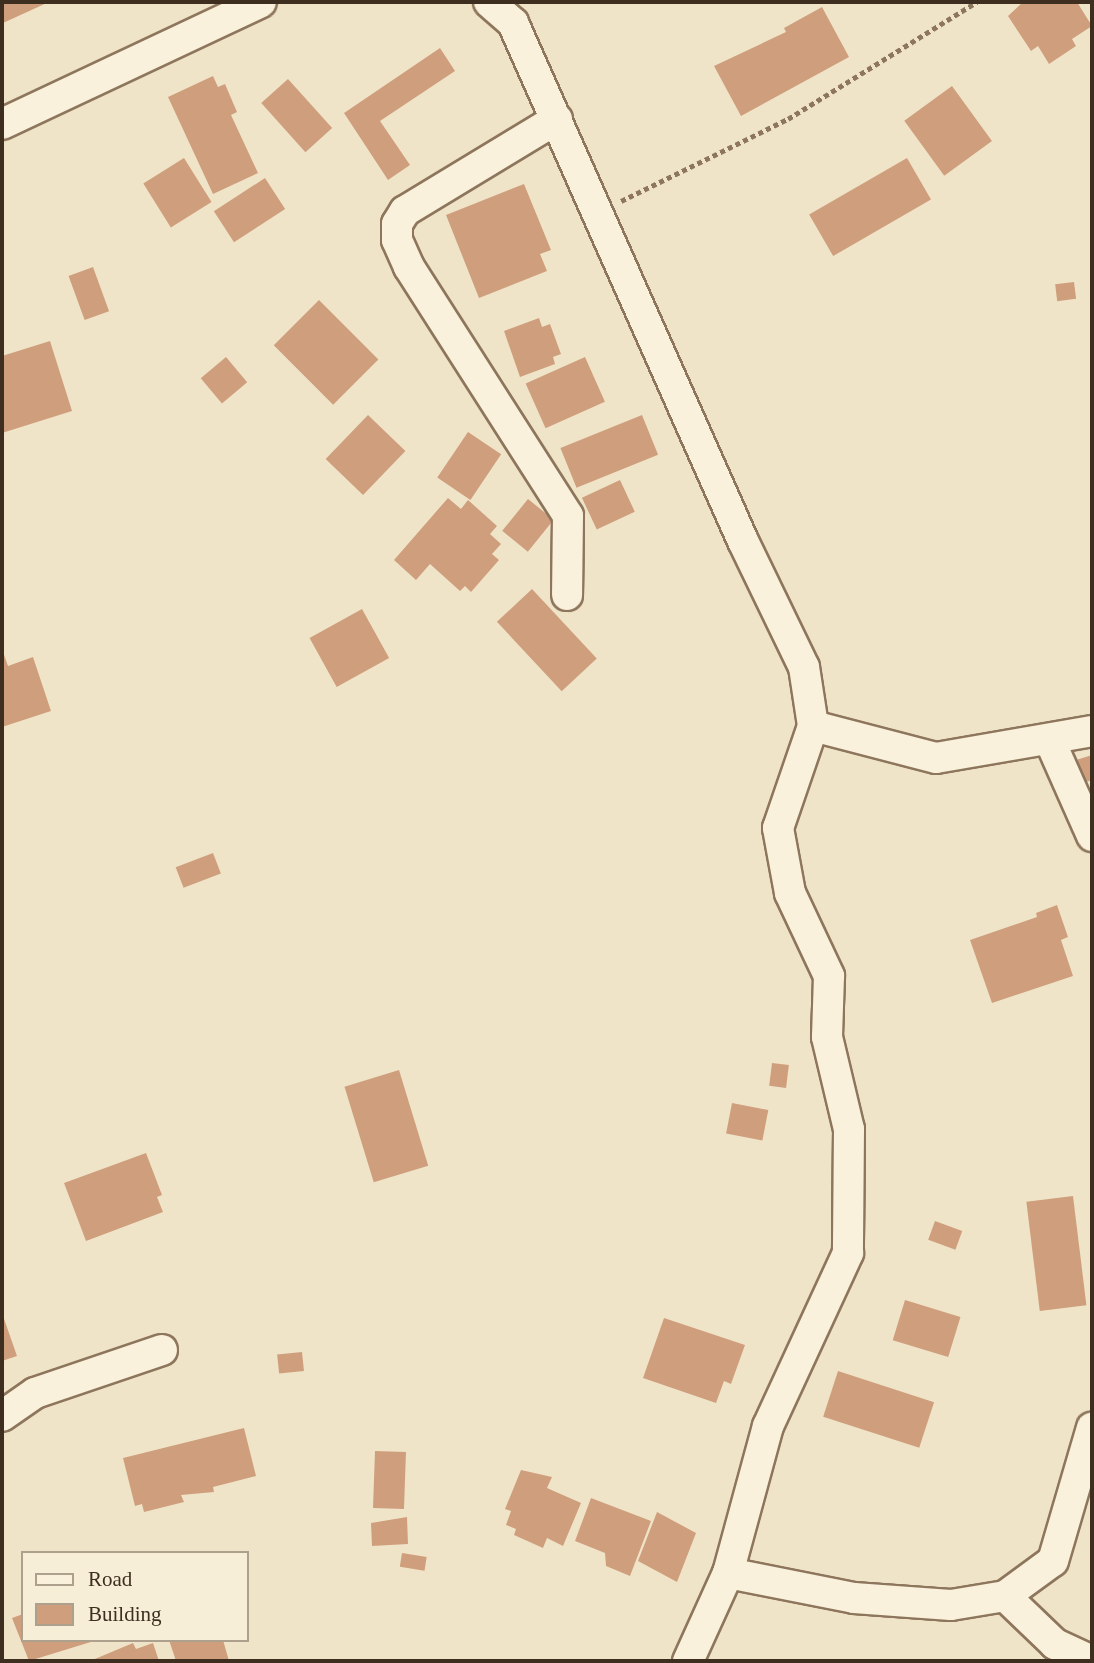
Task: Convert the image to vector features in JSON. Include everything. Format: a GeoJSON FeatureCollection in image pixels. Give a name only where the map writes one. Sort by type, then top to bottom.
{"type":"FeatureCollection","features":[{"type":"Feature","properties":{"kind":"street"},"geometry":{"type":"LineString","coordinates":[[2,124],[261,2]]}},
{"type":"Feature","properties":{"kind":"street"},"geometry":{"type":"LineString","coordinates":[[489,2],[513,23],[557,119],[595,214],[804,667],[813,726],[778,828],[790,893],[829,976],[827,1037],[849,1129],[848,1253],[768,1426],[728,1573],[688,1661]]}},
{"type":"Feature","properties":{"kind":"street"},"geometry":{"type":"LineString","coordinates":[[557,119],[405,211],[397,224],[397,240],[409,267],[568,516],[567,595]]}},
{"type":"Feature","properties":{"kind":"street"},"geometry":{"type":"LineString","coordinates":[[813,726],[936,758],[1050,741],[1092,731]]}},
{"type":"Feature","properties":{"kind":"street"},"geometry":{"type":"LineString","coordinates":[[1050,741],[1092,836]]}},
{"type":"Feature","properties":{"kind":"street"},"geometry":{"type":"LineString","coordinates":[[2,1416],[35,1393],[162,1350]]}},
{"type":"Feature","properties":{"kind":"street"},"geometry":{"type":"LineString","coordinates":[[728,1573],[854,1598],[951,1605],[1005,1596],[1053,1561],[1092,1428]]}},
{"type":"Feature","properties":{"kind":"street"},"geometry":{"type":"LineString","coordinates":[[1005,1596],[1055,1644],[1092,1661]]}},
{"type":"Feature","properties":{"kind":"path"},"geometry":{"type":"LineString","coordinates":[[595,214],[788,119],[977,2]]}},
{"type":"Feature","properties":{"kind":"building"},"geometry":{"type":"Polygon","coordinates":[[[2,2],[49,2],[3,23],[2,2]]]}},
{"type":"Feature","properties":{"kind":"building"},"geometry":{"type":"Polygon","coordinates":[[[1023,2],[1077,2],[1092,26],[1072,39],[1076,46],[1049,64],[1038,46],[1031,51],[1008,16],[1023,2]]]}},
{"type":"Feature","properties":{"kind":"building"},"geometry":{"type":"Polygon","coordinates":[[[822,7],[849,57],[741,116],[714,66],[786,32],[784,28],[822,7]]]}},
{"type":"Feature","properties":{"kind":"building"},"geometry":{"type":"Polygon","coordinates":[[[440,48],[455,71],[380,121],[410,165],[388,180],[344,113],[440,48]]]}},
{"type":"Feature","properties":{"kind":"building"},"geometry":{"type":"Polygon","coordinates":[[[213,76],[218,87],[225,84],[237,112],[231,115],[258,173],[213,194],[168,97],[213,76]]]}},
{"type":"Feature","properties":{"kind":"building"},"geometry":{"type":"Polygon","coordinates":[[[288,79],[332,128],[305,152],[261,103],[288,79]]]}},
{"type":"Feature","properties":{"kind":"building"},"geometry":{"type":"Polygon","coordinates":[[[952,86],[992,141],[944,176],[904,121],[952,86]]]}},
{"type":"Feature","properties":{"kind":"building"},"geometry":{"type":"Polygon","coordinates":[[[184,158],[212,202],[171,228],[143,183],[184,158]]]}},
{"type":"Feature","properties":{"kind":"building"},"geometry":{"type":"Polygon","coordinates":[[[907,158],[931,200],[833,256],[809,214],[907,158]]]}},
{"type":"Feature","properties":{"kind":"building"},"geometry":{"type":"Polygon","coordinates":[[[265,178],[285,209],[234,242],[214,211],[265,178]]]}},
{"type":"Feature","properties":{"kind":"building"},"geometry":{"type":"Polygon","coordinates":[[[524,184],[551,250],[540,254],[547,271],[479,298],[446,215],[524,184]]]}},
{"type":"Feature","properties":{"kind":"building"},"geometry":{"type":"Polygon","coordinates":[[[93,267],[109,311],[85,320],[69,276],[93,267]]]}},
{"type":"Feature","properties":{"kind":"building"},"geometry":{"type":"Polygon","coordinates":[[[1074,282],[1076,299],[1057,301],[1055,284],[1074,282]]]}},
{"type":"Feature","properties":{"kind":"building"},"geometry":{"type":"Polygon","coordinates":[[[319,300],[378,359],[333,405],[274,345],[319,300]]]}},
{"type":"Feature","properties":{"kind":"building"},"geometry":{"type":"Polygon","coordinates":[[[539,318],[542,327],[550,324],[561,354],[553,357],[555,364],[520,377],[504,331],[539,318]]]}},
{"type":"Feature","properties":{"kind":"building"},"geometry":{"type":"Polygon","coordinates":[[[50,341],[72,411],[2,433],[2,356],[50,341]]]}},
{"type":"Feature","properties":{"kind":"building"},"geometry":{"type":"Polygon","coordinates":[[[226,357],[247,382],[222,403],[201,378],[226,357]]]}},
{"type":"Feature","properties":{"kind":"building"},"geometry":{"type":"Polygon","coordinates":[[[585,357],[605,402],[546,428],[526,383],[585,357]]]}},
{"type":"Feature","properties":{"kind":"building"},"geometry":{"type":"Polygon","coordinates":[[[368,415],[405,451],[363,495],[326,459],[368,415]]]}},
{"type":"Feature","properties":{"kind":"building"},"geometry":{"type":"Polygon","coordinates":[[[642,415],[658,455],[577,488],[560,448],[642,415]]]}},
{"type":"Feature","properties":{"kind":"building"},"geometry":{"type":"Polygon","coordinates":[[[468,432],[501,454],[470,500],[437,478],[468,432]]]}},
{"type":"Feature","properties":{"kind":"building"},"geometry":{"type":"Polygon","coordinates":[[[620,480],[635,512],[597,529],[582,498],[620,480]]]}},
{"type":"Feature","properties":{"kind":"building"},"geometry":{"type":"Polygon","coordinates":[[[448,498],[461,509],[468,500],[497,526],[490,534],[501,544],[492,554],[499,560],[471,592],[465,586],[460,591],[430,564],[416,580],[394,560],[448,498]]]}},
{"type":"Feature","properties":{"kind":"building"},"geometry":{"type":"Polygon","coordinates":[[[528,499],[554,520],[528,552],[502,531],[528,499]]]}},
{"type":"Feature","properties":{"kind":"building"},"geometry":{"type":"Polygon","coordinates":[[[532,589],[597,658],[562,691],[497,622],[532,589]]]}},
{"type":"Feature","properties":{"kind":"building"},"geometry":{"type":"Polygon","coordinates":[[[362,609],[389,658],[337,687],[310,638],[362,609]]]}},
{"type":"Feature","properties":{"kind":"building"},"geometry":{"type":"Polygon","coordinates":[[[2,649],[8,666],[33,657],[51,711],[2,727],[2,649]]]}},
{"type":"Feature","properties":{"kind":"building"},"geometry":{"type":"Polygon","coordinates":[[[1092,755],[1092,780],[1080,784],[1073,761],[1092,755]]]}},
{"type":"Feature","properties":{"kind":"building"},"geometry":{"type":"Polygon","coordinates":[[[213,853],[221,874],[184,888],[176,867],[213,853]]]}},
{"type":"Feature","properties":{"kind":"building"},"geometry":{"type":"Polygon","coordinates":[[[1057,905],[1068,937],[1061,940],[1073,976],[992,1003],[970,940],[1037,917],[1036,913],[1057,905]]]}},
{"type":"Feature","properties":{"kind":"building"},"geometry":{"type":"Polygon","coordinates":[[[772,1063],[789,1065],[786,1088],[769,1086],[772,1063]]]}},
{"type":"Feature","properties":{"kind":"building"},"geometry":{"type":"Polygon","coordinates":[[[399,1070],[428,1166],[374,1182],[344,1087],[399,1070]]]}},
{"type":"Feature","properties":{"kind":"building"},"geometry":{"type":"Polygon","coordinates":[[[732,1103],[768,1110],[762,1140],[726,1133],[732,1103]]]}},
{"type":"Feature","properties":{"kind":"building"},"geometry":{"type":"Polygon","coordinates":[[[146,1153],[162,1195],[157,1197],[163,1212],[86,1241],[64,1183],[146,1153]]]}},
{"type":"Feature","properties":{"kind":"building"},"geometry":{"type":"Polygon","coordinates":[[[1073,1196],[1086,1305],[1040,1311],[1026,1202],[1073,1196]]]}},
{"type":"Feature","properties":{"kind":"building"},"geometry":{"type":"Polygon","coordinates":[[[935,1221],[962,1231],[955,1250],[928,1240],[935,1221]]]}},
{"type":"Feature","properties":{"kind":"building"},"geometry":{"type":"Polygon","coordinates":[[[905,1300],[960,1317],[948,1357],[893,1340],[905,1300]]]}},
{"type":"Feature","properties":{"kind":"building"},"geometry":{"type":"Polygon","coordinates":[[[2,1313],[17,1356],[2,1361],[2,1313]]]}},
{"type":"Feature","properties":{"kind":"building"},"geometry":{"type":"Polygon","coordinates":[[[664,1318],[745,1345],[731,1384],[724,1381],[716,1403],[643,1378],[664,1318]]]}},
{"type":"Feature","properties":{"kind":"building"},"geometry":{"type":"Polygon","coordinates":[[[302,1352],[304,1371],[279,1374],[277,1355],[302,1352]]]}},
{"type":"Feature","properties":{"kind":"building"},"geometry":{"type":"Polygon","coordinates":[[[838,1371],[934,1402],[919,1448],[823,1417],[838,1371]]]}},
{"type":"Feature","properties":{"kind":"building"},"geometry":{"type":"Polygon","coordinates":[[[244,1428],[256,1476],[213,1487],[214,1492],[181,1495],[184,1502],[144,1512],[142,1504],[135,1506],[123,1458],[244,1428]]]}},
{"type":"Feature","properties":{"kind":"building"},"geometry":{"type":"Polygon","coordinates":[[[375,1451],[406,1452],[404,1509],[373,1508],[375,1451]]]}},
{"type":"Feature","properties":{"kind":"building"},"geometry":{"type":"Polygon","coordinates":[[[521,1470],[552,1477],[547,1488],[581,1503],[563,1546],[547,1538],[543,1548],[514,1535],[516,1529],[506,1525],[511,1511],[505,1509],[521,1470]]]}},
{"type":"Feature","properties":{"kind":"building"},"geometry":{"type":"Polygon","coordinates":[[[591,1498],[651,1521],[630,1576],[606,1566],[605,1553],[575,1541],[591,1498]]]}},
{"type":"Feature","properties":{"kind":"building"},"geometry":{"type":"Polygon","coordinates":[[[657,1512],[696,1533],[677,1582],[638,1561],[657,1512]]]}},
{"type":"Feature","properties":{"kind":"building"},"geometry":{"type":"Polygon","coordinates":[[[407,1517],[408,1544],[372,1546],[371,1523],[407,1517]]]}},
{"type":"Feature","properties":{"kind":"building"},"geometry":{"type":"Polygon","coordinates":[[[402,1553],[427,1557],[425,1571],[400,1567],[402,1553]]]}},
{"type":"Feature","properties":{"kind":"building"},"geometry":{"type":"Polygon","coordinates":[[[21,1615],[21,1641],[12,1618],[21,1615]]]}},
{"type":"Feature","properties":{"kind":"building"},"geometry":{"type":"Polygon","coordinates":[[[21,1642],[91,1642],[29,1661],[21,1642]]]}},
{"type":"Feature","properties":{"kind":"building"},"geometry":{"type":"Polygon","coordinates":[[[170,1642],[224,1642],[229,1661],[176,1661],[170,1642]]]}},
{"type":"Feature","properties":{"kind":"building"},"geometry":{"type":"Polygon","coordinates":[[[133,1643],[136,1649],[153,1643],[159,1661],[90,1661],[133,1643]]]}}]}
